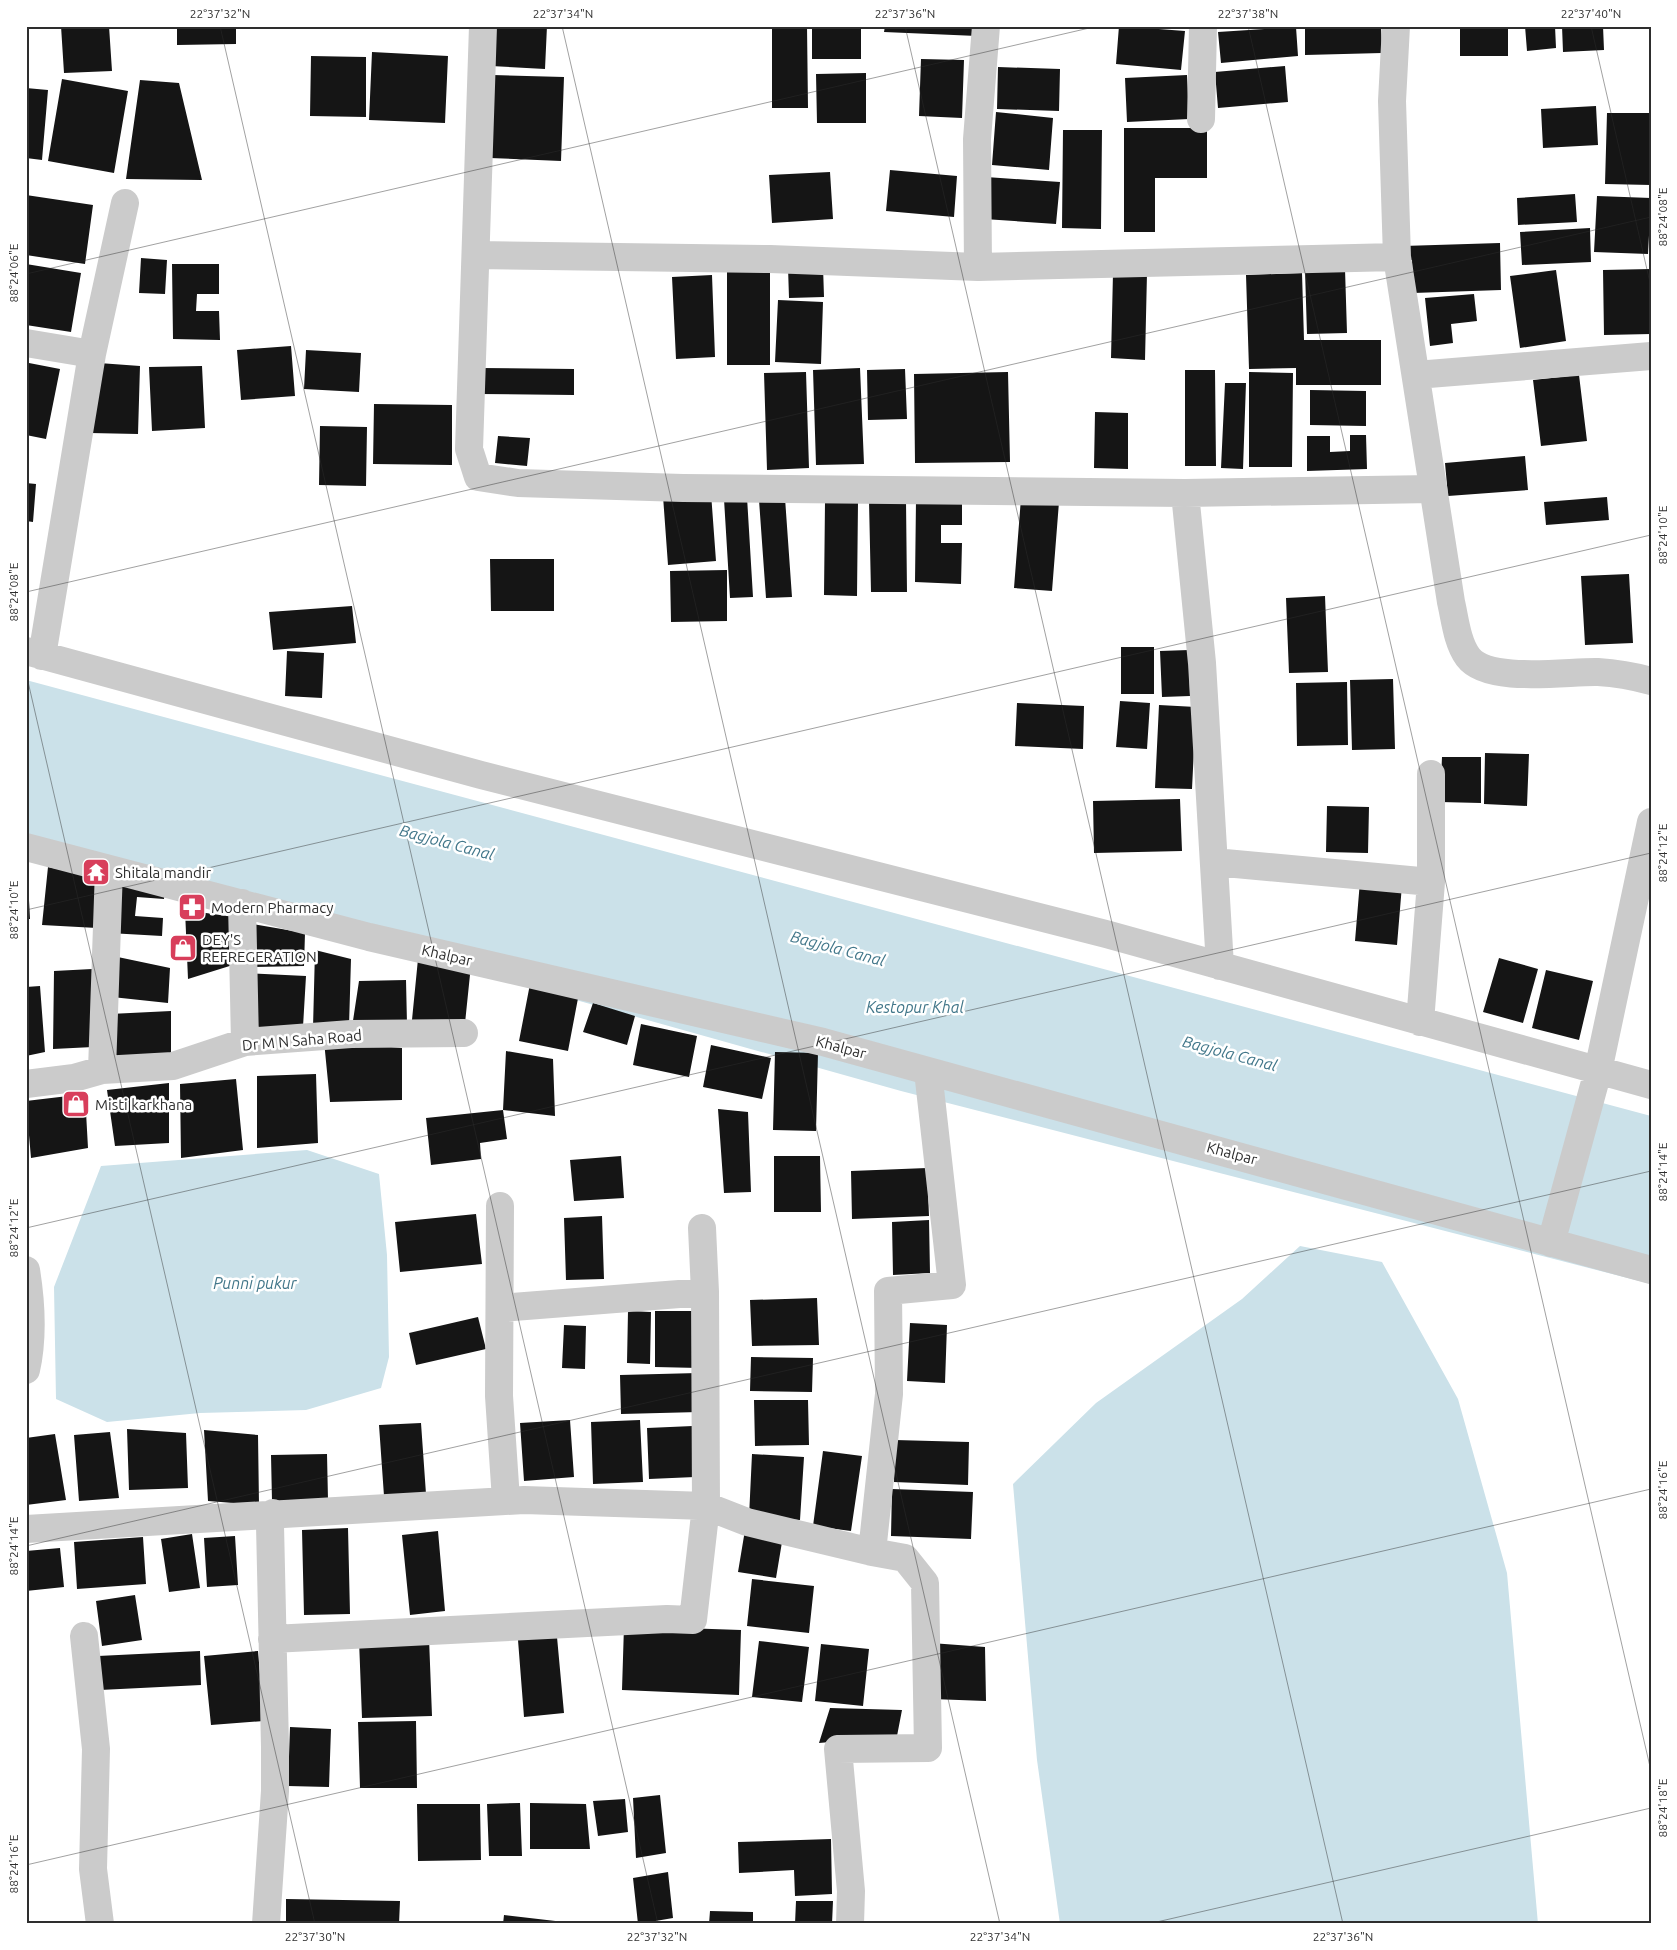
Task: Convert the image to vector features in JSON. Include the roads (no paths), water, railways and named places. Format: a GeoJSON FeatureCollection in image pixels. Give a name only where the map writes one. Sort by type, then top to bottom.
{"type":"FeatureCollection","features":[{"type":"Feature","properties":{"kind":"street"},"geometry":{"type":"LineString","coordinates":[[483,26],[477,255],[469,449],[478,477],[518,483],[683,488],[1184,493],[1432,489]]}},
{"type":"Feature","properties":{"kind":"street"},"geometry":{"type":"LineString","coordinates":[[978,267],[977,138],[986,26]]}},
{"type":"Feature","properties":{"kind":"street"},"geometry":{"type":"LineString","coordinates":[[1201,119],[1203,26]]}},
{"type":"Feature","properties":{"kind":"street"},"geometry":{"type":"LineString","coordinates":[[1396,26],[1392,101],[1397,257],[1432,489],[1451,602],[1460,639],[1468,657],[1485,670],[1545,676],[1596,672],[1624,674],[1651,680]]}},
{"type":"Feature","properties":{"kind":"street"},"geometry":{"type":"LineString","coordinates":[[125,203],[92,354],[34,653],[480,776],[1096,932],[1651,1085]]}},
{"type":"Feature","properties":{"kind":"street"},"geometry":{"type":"LineString","coordinates":[[477,255],[770,259],[978,267],[1397,257]]}},
{"type":"Feature","properties":{"kind":"street"},"geometry":{"type":"LineString","coordinates":[[26,343],[92,354]]}},
{"type":"Feature","properties":{"kind":"street"},"geometry":{"type":"LineString","coordinates":[[1416,375],[1651,356]]}},
{"type":"Feature","properties":{"kind":"street"},"geometry":{"type":"LineString","coordinates":[[1184,493],[1202,663],[1220,966]]}},
{"type":"Feature","properties":{"kind":"street"},"geometry":{"type":"LineString","coordinates":[[1420,1022],[1431,882],[1432,774]]}},
{"type":"Feature","properties":{"kind":"street"},"geometry":{"type":"LineString","coordinates":[[1551,1242],[1598,1071],[1651,822]]}},
{"type":"Feature","properties":{"kind":"street","name":"Khalpar"},"geometry":{"type":"LineString","coordinates":[[26,846],[368,937],[823,1042],[1651,1270]]}},
{"type":"Feature","properties":{"kind":"street"},"geometry":{"type":"LineString","coordinates":[[1214,862],[1431,882]]}},
{"type":"Feature","properties":{"kind":"street"},"geometry":{"type":"LineString","coordinates":[[102,1070],[109,869]]}},
{"type":"Feature","properties":{"kind":"street"},"geometry":{"type":"LineString","coordinates":[[242,903],[245,1042]]}},
{"type":"Feature","properties":{"kind":"street","name":"Dr M N Saha Road"},"geometry":{"type":"LineString","coordinates":[[26,1084],[74,1078],[102,1070],[173,1066],[245,1042],[351,1034],[464,1033]]}},
{"type":"Feature","properties":{"kind":"street"},"geometry":{"type":"LineString","coordinates":[[872,1552],[889,1394],[888,1291],[952,1284],[928,1071]]}},
{"type":"Feature","properties":{"kind":"street"},"geometry":{"type":"LineString","coordinates":[[500,1206],[499,1396],[506,1500]]}},
{"type":"Feature","properties":{"kind":"street"},"geometry":{"type":"LineString","coordinates":[[272,1639],[667,1619],[693,1620],[706,1506],[705,1292],[702,1228]]}},
{"type":"Feature","properties":{"kind":"street"},"geometry":{"type":"LineString","coordinates":[[26,1270],[29,1298],[29,1357],[26,1370]]}},
{"type":"Feature","properties":{"kind":"street"},"geometry":{"type":"LineString","coordinates":[[500,1308],[705,1292]]}},
{"type":"Feature","properties":{"kind":"street"},"geometry":{"type":"LineString","coordinates":[[26,1529],[506,1500],[706,1506],[747,1522],[905,1558],[925,1583],[928,1748],[838,1749],[851,1892],[850,1924]]}},
{"type":"Feature","properties":{"kind":"street"},"geometry":{"type":"LineString","coordinates":[[266,1924],[275,1791],[270,1525],[273,1513]]}},
{"type":"Feature","properties":{"kind":"street"},"geometry":{"type":"LineString","coordinates":[[84,1636],[96,1749],[93,1869],[100,1924]]}},
{"type":"Feature","properties":{"kind":"water","name":"Kestopur Khal"},"geometry":{"type":"Polygon","coordinates":[[[26,680],[1651,1116],[1651,1284],[901,1091],[26,846],[26,680]]]}},
{"type":"Feature","properties":{"kind":"water","name":"Punni pukur"},"geometry":{"type":"Polygon","coordinates":[[[307,1150],[379,1174],[387,1255],[389,1357],[381,1388],[306,1410],[200,1413],[107,1422],[56,1399],[54,1287],[101,1166],[307,1150]]]}},
{"type":"Feature","properties":{"kind":"water"},"geometry":{"type":"Polygon","coordinates":[[[1300,1246],[1382,1262],[1458,1399],[1507,1573],[1538,1924],[1060,1924],[1037,1760],[1013,1484],[1096,1403],[1242,1299],[1300,1246]]]}},
{"type":"Feature","properties":{"kind":"place","name":"Shitala mandir"},"geometry":{"type":"Point","coordinates":[96,872]}},
{"type":"Feature","properties":{"kind":"place","name":"Modern Pharmacy"},"geometry":{"type":"Point","coordinates":[192,907]}},
{"type":"Feature","properties":{"kind":"place","name":"DEY'S REFREGERATION"},"geometry":{"type":"Point","coordinates":[183,948]}},
{"type":"Feature","properties":{"kind":"place","name":"Misti karkhana"},"geometry":{"type":"Point","coordinates":[76,1104]}},
{"type":"Feature","properties":{"kind":"water label","name":"Bagjola Canal"},"geometry":{"type":"Point","coordinates":[447,842]}},
{"type":"Feature","properties":{"kind":"water label","name":"Bagjola Canal"},"geometry":{"type":"Point","coordinates":[838,948]}},
{"type":"Feature","properties":{"kind":"water label","name":"Bagjola Canal"},"geometry":{"type":"Point","coordinates":[1230,1053]}}]}
